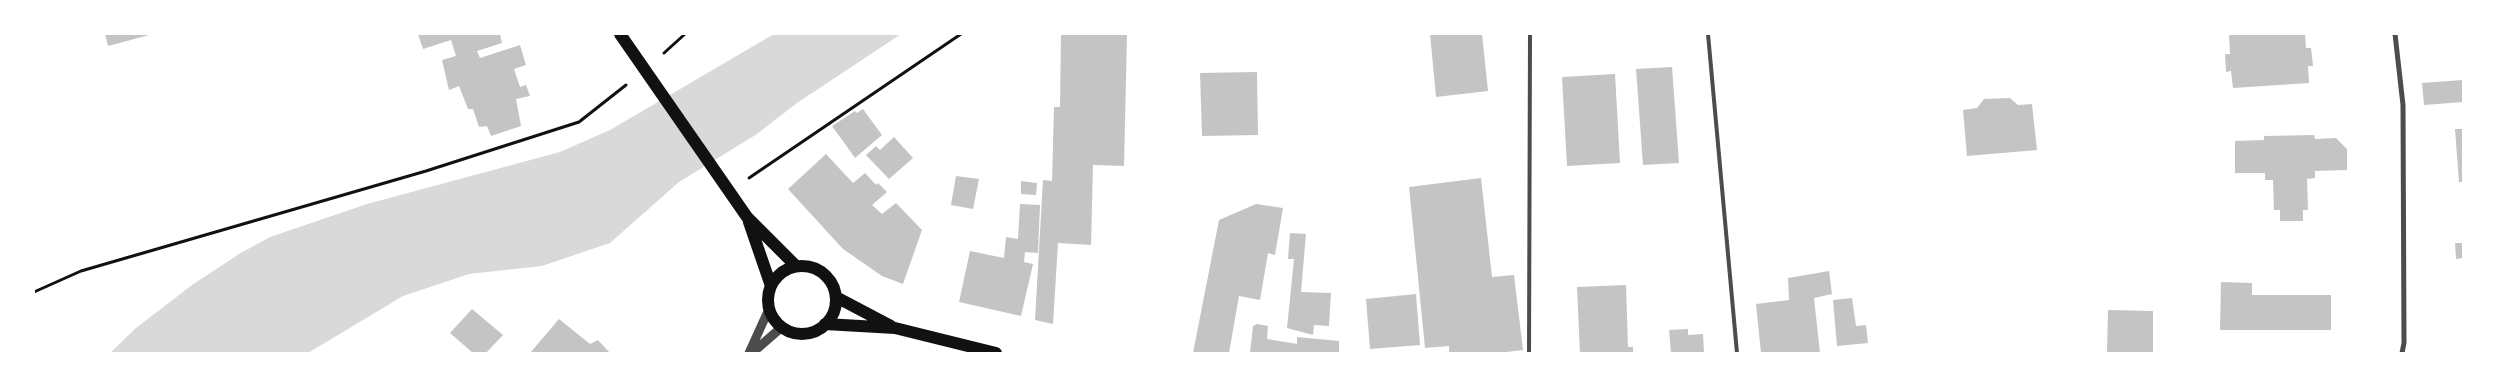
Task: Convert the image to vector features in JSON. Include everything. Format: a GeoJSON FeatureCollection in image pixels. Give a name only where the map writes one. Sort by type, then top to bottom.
{"type":"FeatureCollection","features":[{"type":"Feature","properties":{"kind":"main road"},"geometry":{"type":"LineString","coordinates":[[622,34],[747,217],[771,286]]}},
{"type":"Feature","properties":{"kind":"main road"},"geometry":{"type":"LineString","coordinates":[[747,217],[796,266]]}},
{"type":"Feature","properties":{"kind":"main road"},"geometry":{"type":"LineString","coordinates":[[825,324],[835,307],[836,298],[834,288],[822,273],[805,266],[796,266],[781,274],[771,286],[768,298],[769,309],[774,319],[782,327],[792,332],[804,334],[825,324],[895,328],[996,353]]}},
{"type":"Feature","properties":{"kind":"main road"},"geometry":{"type":"LineString","coordinates":[[836,298],[895,328]]}},
{"type":"Feature","properties":{"kind":"street"},"geometry":{"type":"LineString","coordinates":[[2395,34],[2403,105],[2404,343],[2402,353]]}},
{"type":"Feature","properties":{"kind":"street"},"geometry":{"type":"LineString","coordinates":[[750,353],[769,309]]}},
{"type":"Feature","properties":{"kind":"street"},"geometry":{"type":"LineString","coordinates":[[750,353],[782,327]]}},
{"type":"Feature","properties":{"kind":"lane"},"geometry":{"type":"LineString","coordinates":[[1530,34],[1530,353]]}},
{"type":"Feature","properties":{"kind":"lane"},"geometry":{"type":"LineString","coordinates":[[1708,34],[1737,353]]}},
{"type":"Feature","properties":{"kind":"path"},"geometry":{"type":"LineString","coordinates":[[731,191],[961,34]]}},
{"type":"Feature","properties":{"kind":"path"},"geometry":{"type":"LineString","coordinates":[[34,292],[81,270],[426,171],[579,122],[646,69]]}},
{"type":"Feature","properties":{"kind":"shaded area"},"geometry":{"type":"Polygon","coordinates":[[[774,34],[901,34],[797,103],[757,134],[679,182],[610,243],[542,266],[469,274],[403,296],[308,353],[110,353],[136,328],[192,285],[239,254],[270,237],[367,204],[560,152],[610,130],[774,34]]]}},
{"type":"Feature","properties":{"kind":"building"},"geometry":{"type":"Polygon","coordinates":[[[105,34],[153,34],[108,46],[105,34]]]}},
{"type":"Feature","properties":{"kind":"building"},"geometry":{"type":"Polygon","coordinates":[[[418,34],[500,34],[502,43],[477,51],[480,58],[520,45],[526,65],[514,69],[520,87],[526,85],[530,96],[516,99],[521,126],[491,136],[487,126],[479,127],[473,109],[468,109],[459,86],[449,90],[442,60],[456,56],[451,40],[423,49],[418,34]]]}},
{"type":"Feature","properties":{"kind":"building"},"geometry":{"type":"Polygon","coordinates":[[[1061,34],[1127,34],[1124,166],[1093,165],[1091,245],[1058,243],[1053,324],[1035,320],[1043,180],[1052,181],[1054,107],[1060,107],[1061,34]]]}},
{"type":"Feature","properties":{"kind":"building"},"geometry":{"type":"Polygon","coordinates":[[[1430,34],[1482,34],[1488,91],[1436,97],[1430,34]]]}},
{"type":"Feature","properties":{"kind":"building"},"geometry":{"type":"Polygon","coordinates":[[[2229,34],[2305,34],[2306,48],[2311,48],[2313,66],[2308,66],[2309,83],[2233,88],[2231,71],[2226,72],[2225,54],[2230,54],[2229,34]]]}},
{"type":"Feature","properties":{"kind":"building"},"geometry":{"type":"Polygon","coordinates":[[[1672,67],[1679,163],[1643,165],[1636,69],[1672,67]]]}},
{"type":"Feature","properties":{"kind":"building"},"geometry":{"type":"Polygon","coordinates":[[[1257,72],[1258,135],[1202,136],[1200,73],[1257,72]]]}},
{"type":"Feature","properties":{"kind":"building"},"geometry":{"type":"Polygon","coordinates":[[[1615,74],[1620,163],[1567,166],[1562,77],[1615,74]]]}},
{"type":"Feature","properties":{"kind":"building"},"geometry":{"type":"Polygon","coordinates":[[[2463,80],[2463,102],[2424,105],[2422,83],[2463,80]]]}},
{"type":"Feature","properties":{"kind":"building"},"geometry":{"type":"Polygon","coordinates":[[[2010,98],[2018,105],[2032,104],[2037,150],[1967,156],[1963,110],[1977,108],[1984,99],[2010,98]]]}},
{"type":"Feature","properties":{"kind":"building"},"geometry":{"type":"Polygon","coordinates":[[[863,109],[882,135],[855,158],[832,126],[855,111],[857,113],[863,109]]]}},
{"type":"Feature","properties":{"kind":"building"},"geometry":{"type":"Polygon","coordinates":[[[2455,129],[2463,129],[2463,182],[2459,182],[2455,129]]]}},
{"type":"Feature","properties":{"kind":"building"},"geometry":{"type":"Polygon","coordinates":[[[2314,135],[2315,139],[2336,138],[2347,149],[2347,170],[2315,171],[2315,178],[2307,179],[2308,210],[2303,210],[2303,221],[2280,221],[2280,210],[2274,210],[2273,180],[2265,180],[2265,173],[2235,173],[2235,141],[2264,140],[2264,136],[2314,135]]]}},
{"type":"Feature","properties":{"kind":"building"},"geometry":{"type":"Polygon","coordinates":[[[894,137],[913,158],[889,179],[866,155],[876,146],[880,150],[894,137]]]}},
{"type":"Feature","properties":{"kind":"building"},"geometry":{"type":"Polygon","coordinates":[[[826,154],[853,183],[865,173],[876,185],[878,183],[887,192],[872,205],[882,214],[896,203],[922,230],[903,284],[882,276],[843,249],[788,189],[826,154]]]}},
{"type":"Feature","properties":{"kind":"building"},"geometry":{"type":"Polygon","coordinates":[[[956,176],[979,179],[973,209],[951,205],[956,176]]]}},
{"type":"Feature","properties":{"kind":"building"},"geometry":{"type":"Polygon","coordinates":[[[1481,178],[1492,277],[1514,275],[1523,350],[1498,353],[1449,353],[1449,346],[1425,348],[1409,187],[1481,178]]]}},
{"type":"Feature","properties":{"kind":"building"},"geometry":{"type":"Polygon","coordinates":[[[1021,181],[1037,183],[1036,195],[1021,194],[1021,181]]]}},
{"type":"Feature","properties":{"kind":"building"},"geometry":{"type":"Polygon","coordinates":[[[1020,204],[1040,205],[1038,253],[1025,252],[1024,262],[1033,264],[1021,316],[959,302],[970,251],[1004,258],[1006,237],[1018,239],[1020,204]]]}},
{"type":"Feature","properties":{"kind":"building"},"geometry":{"type":"Polygon","coordinates":[[[1256,204],[1283,208],[1275,255],[1268,253],[1260,300],[1239,296],[1229,353],[1193,353],[1219,220],[1256,204]]]}},
{"type":"Feature","properties":{"kind":"building"},"geometry":{"type":"Polygon","coordinates":[[[1290,233],[1306,234],[1301,292],[1331,293],[1329,326],[1314,325],[1313,335],[1287,328],[1294,259],[1288,259],[1290,233]]]}},
{"type":"Feature","properties":{"kind":"building"},"geometry":{"type":"Polygon","coordinates":[[[2455,243],[2463,243],[2463,258],[2456,259],[2455,243]]]}},
{"type":"Feature","properties":{"kind":"building"},"geometry":{"type":"Polygon","coordinates":[[[1829,271],[1832,294],[1814,298],[1820,353],[1761,353],[1756,304],[1789,300],[1788,278],[1829,271]]]}},
{"type":"Feature","properties":{"kind":"building"},"geometry":{"type":"Polygon","coordinates":[[[2221,282],[2252,283],[2252,295],[2331,295],[2331,330],[2220,330],[2221,282]]]}},
{"type":"Feature","properties":{"kind":"building"},"geometry":{"type":"Polygon","coordinates":[[[1626,285],[1628,347],[1633,347],[1633,353],[1580,353],[1577,287],[1626,285]]]}},
{"type":"Feature","properties":{"kind":"building"},"geometry":{"type":"Polygon","coordinates":[[[1416,294],[1420,345],[1370,349],[1366,299],[1416,294]]]}},
{"type":"Feature","properties":{"kind":"building"},"geometry":{"type":"Polygon","coordinates":[[[1852,298],[1856,326],[1866,325],[1868,343],[1837,346],[1833,300],[1852,298]]]}},
{"type":"Feature","properties":{"kind":"building"},"geometry":{"type":"Polygon","coordinates":[[[472,309],[503,335],[486,353],[473,353],[450,333],[472,309]]]}},
{"type":"Feature","properties":{"kind":"building"},"geometry":{"type":"Polygon","coordinates":[[[2108,310],[2153,311],[2153,353],[2107,353],[2108,310]]]}},
{"type":"Feature","properties":{"kind":"building"},"geometry":{"type":"Polygon","coordinates":[[[559,319],[590,344],[598,340],[610,353],[530,353],[559,319]]]}},
{"type":"Feature","properties":{"kind":"building"},"geometry":{"type":"Polygon","coordinates":[[[1257,324],[1268,326],[1267,339],[1297,344],[1297,337],[1339,341],[1339,353],[1250,353],[1253,326],[1257,324]]]}},
{"type":"Feature","properties":{"kind":"building"},"geometry":{"type":"Polygon","coordinates":[[[1688,329],[1688,335],[1703,334],[1704,353],[1671,353],[1669,330],[1688,329]]]}}]}
